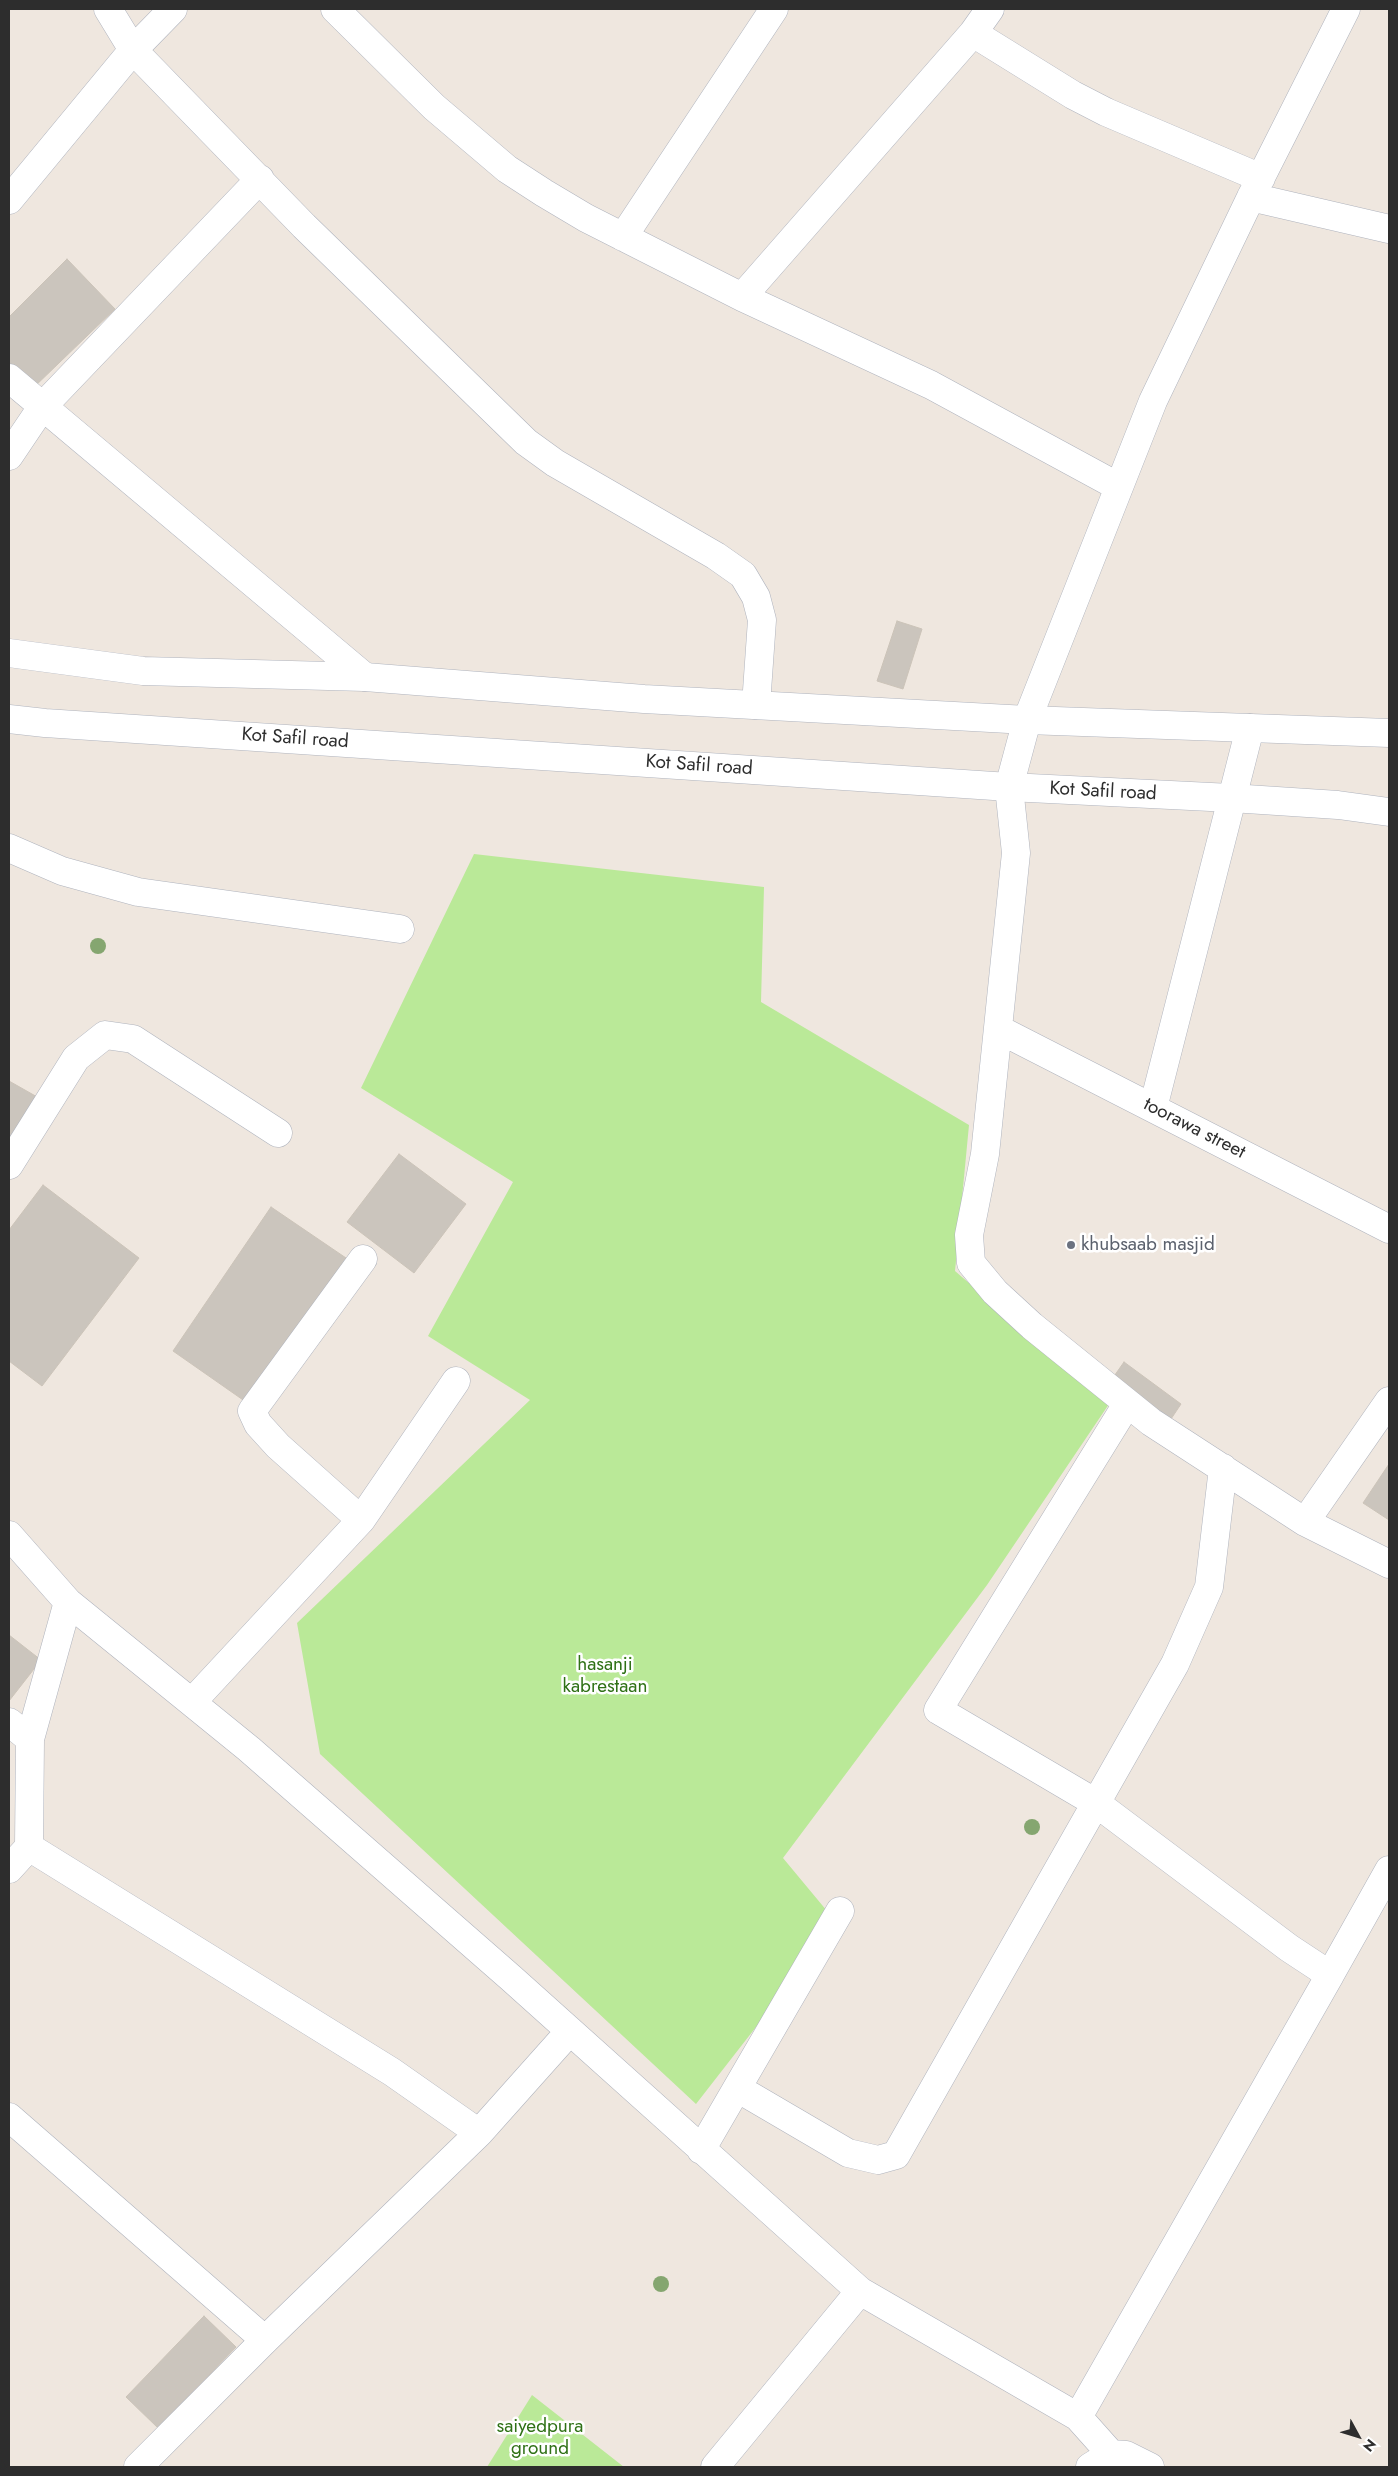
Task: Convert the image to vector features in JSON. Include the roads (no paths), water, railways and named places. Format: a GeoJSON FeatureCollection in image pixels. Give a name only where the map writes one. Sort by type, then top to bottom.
{"type":"FeatureCollection","features":[{"type":"Feature","properties":{"kind":"street"},"geometry":{"type":"LineString","coordinates":[[108,9],[133,50],[304,226],[526,442],[555,463],[716,556],[743,575],[756,597],[762,620],[756,704]]}},
{"type":"Feature","properties":{"kind":"street"},"geometry":{"type":"LineString","coordinates":[[9,200],[133,50],[173,9]]}},
{"type":"Feature","properties":{"kind":"street"},"geometry":{"type":"LineString","coordinates":[[335,9],[434,107],[507,169],[586,218],[742,298],[931,385],[1119,487]]}},
{"type":"Feature","properties":{"kind":"street"},"geometry":{"type":"LineString","coordinates":[[624,237],[774,9]]}},
{"type":"Feature","properties":{"kind":"street"},"geometry":{"type":"LineString","coordinates":[[742,298],[973,33],[990,9]]}},
{"type":"Feature","properties":{"kind":"street"},"geometry":{"type":"LineString","coordinates":[[1346,9],[1256,188],[1153,401],[1027,720],[1009,787],[1016,853],[985,1154],[969,1235],[972,1263],[995,1292],[1032,1326],[1128,1404],[1151,1422],[1305,1522],[1389,1564]]}},
{"type":"Feature","properties":{"kind":"street"},"geometry":{"type":"LineString","coordinates":[[973,33],[1073,95],[1256,188],[1389,229]]}},
{"type":"Feature","properties":{"kind":"street"},"geometry":{"type":"LineString","coordinates":[[9,456],[42,407],[260,179]]}},
{"type":"Feature","properties":{"kind":"street"},"geometry":{"type":"LineString","coordinates":[[9,378],[365,677]]}},
{"type":"Feature","properties":{"kind":"street"},"geometry":{"type":"LineString","coordinates":[[9,654],[143,670],[365,677],[644,699],[1027,720],[1388,732]]}},
{"type":"Feature","properties":{"kind":"street","name":"Kot Safil road"},"geometry":{"type":"LineString","coordinates":[[9,719],[45,723],[1009,787],[1338,805],[1389,812]]}},
{"type":"Feature","properties":{"kind":"street"},"geometry":{"type":"LineString","coordinates":[[1153,1108],[1250,728]]}},
{"type":"Feature","properties":{"kind":"street"},"geometry":{"type":"LineString","coordinates":[[9,848],[62,871],[138,892],[400,929]]}},
{"type":"Feature","properties":{"kind":"street","name":"toorawa street"},"geometry":{"type":"LineString","coordinates":[[998,1029],[1389,1229]]}},
{"type":"Feature","properties":{"kind":"street"},"geometry":{"type":"LineString","coordinates":[[9,1165],[76,1058],[105,1035],[132,1039],[278,1133]]}},
{"type":"Feature","properties":{"kind":"street"},"geometry":{"type":"LineString","coordinates":[[361,1520],[278,1446],[258,1424],[252,1411],[363,1259]]}},
{"type":"Feature","properties":{"kind":"street"},"geometry":{"type":"LineString","coordinates":[[192,1702],[361,1520],[456,1381]]}},
{"type":"Feature","properties":{"kind":"street"},"geometry":{"type":"LineString","coordinates":[[1305,1522],[1389,1401]]}},
{"type":"Feature","properties":{"kind":"street"},"geometry":{"type":"LineString","coordinates":[[1128,1404],[938,1710],[1096,1803],[1289,1948],[1330,1975]]}},
{"type":"Feature","properties":{"kind":"street"},"geometry":{"type":"LineString","coordinates":[[737,2088],[848,2153],[878,2160],[896,2155],[1175,1664],[1209,1588],[1222,1468]]}},
{"type":"Feature","properties":{"kind":"street"},"geometry":{"type":"LineString","coordinates":[[9,1535],[68,1602],[249,1749],[570,2031],[860,2291],[1078,2417],[1101,2461],[1126,2455],[1150,2467]]}},
{"type":"Feature","properties":{"kind":"street"},"geometry":{"type":"LineString","coordinates":[[9,1869],[29,1847],[30,1739],[68,1602]]}},
{"type":"Feature","properties":{"kind":"street"},"geometry":{"type":"LineString","coordinates":[[9,1722],[30,1739]]}},
{"type":"Feature","properties":{"kind":"street"},"geometry":{"type":"LineString","coordinates":[[29,1847],[392,2072],[479,2133]]}},
{"type":"Feature","properties":{"kind":"street"},"geometry":{"type":"LineString","coordinates":[[1078,2417],[1389,1870]]}},
{"type":"Feature","properties":{"kind":"street"},"geometry":{"type":"LineString","coordinates":[[701,2150],[840,1911]]}},
{"type":"Feature","properties":{"kind":"street"},"geometry":{"type":"LineString","coordinates":[[138,2467],[265,2340],[479,2133],[570,2031]]}},
{"type":"Feature","properties":{"kind":"street"},"geometry":{"type":"LineString","coordinates":[[9,2118],[265,2340]]}},
{"type":"Feature","properties":{"kind":"street"},"geometry":{"type":"LineString","coordinates":[[715,2467],[860,2291]]}},
{"type":"Feature","properties":{"kind":"place","name":"khubsaab masjid"},"geometry":{"type":"Point","coordinates":[1071,1245]}},
{"type":"Feature","properties":{"kind":"park label","name":"hasanji kabrestaan"},"geometry":{"type":"Point","coordinates":[605,1676]}},
{"type":"Feature","properties":{"kind":"park label","name":"saiyedpura ground"},"geometry":{"type":"Point","coordinates":[540,2438]}}]}
